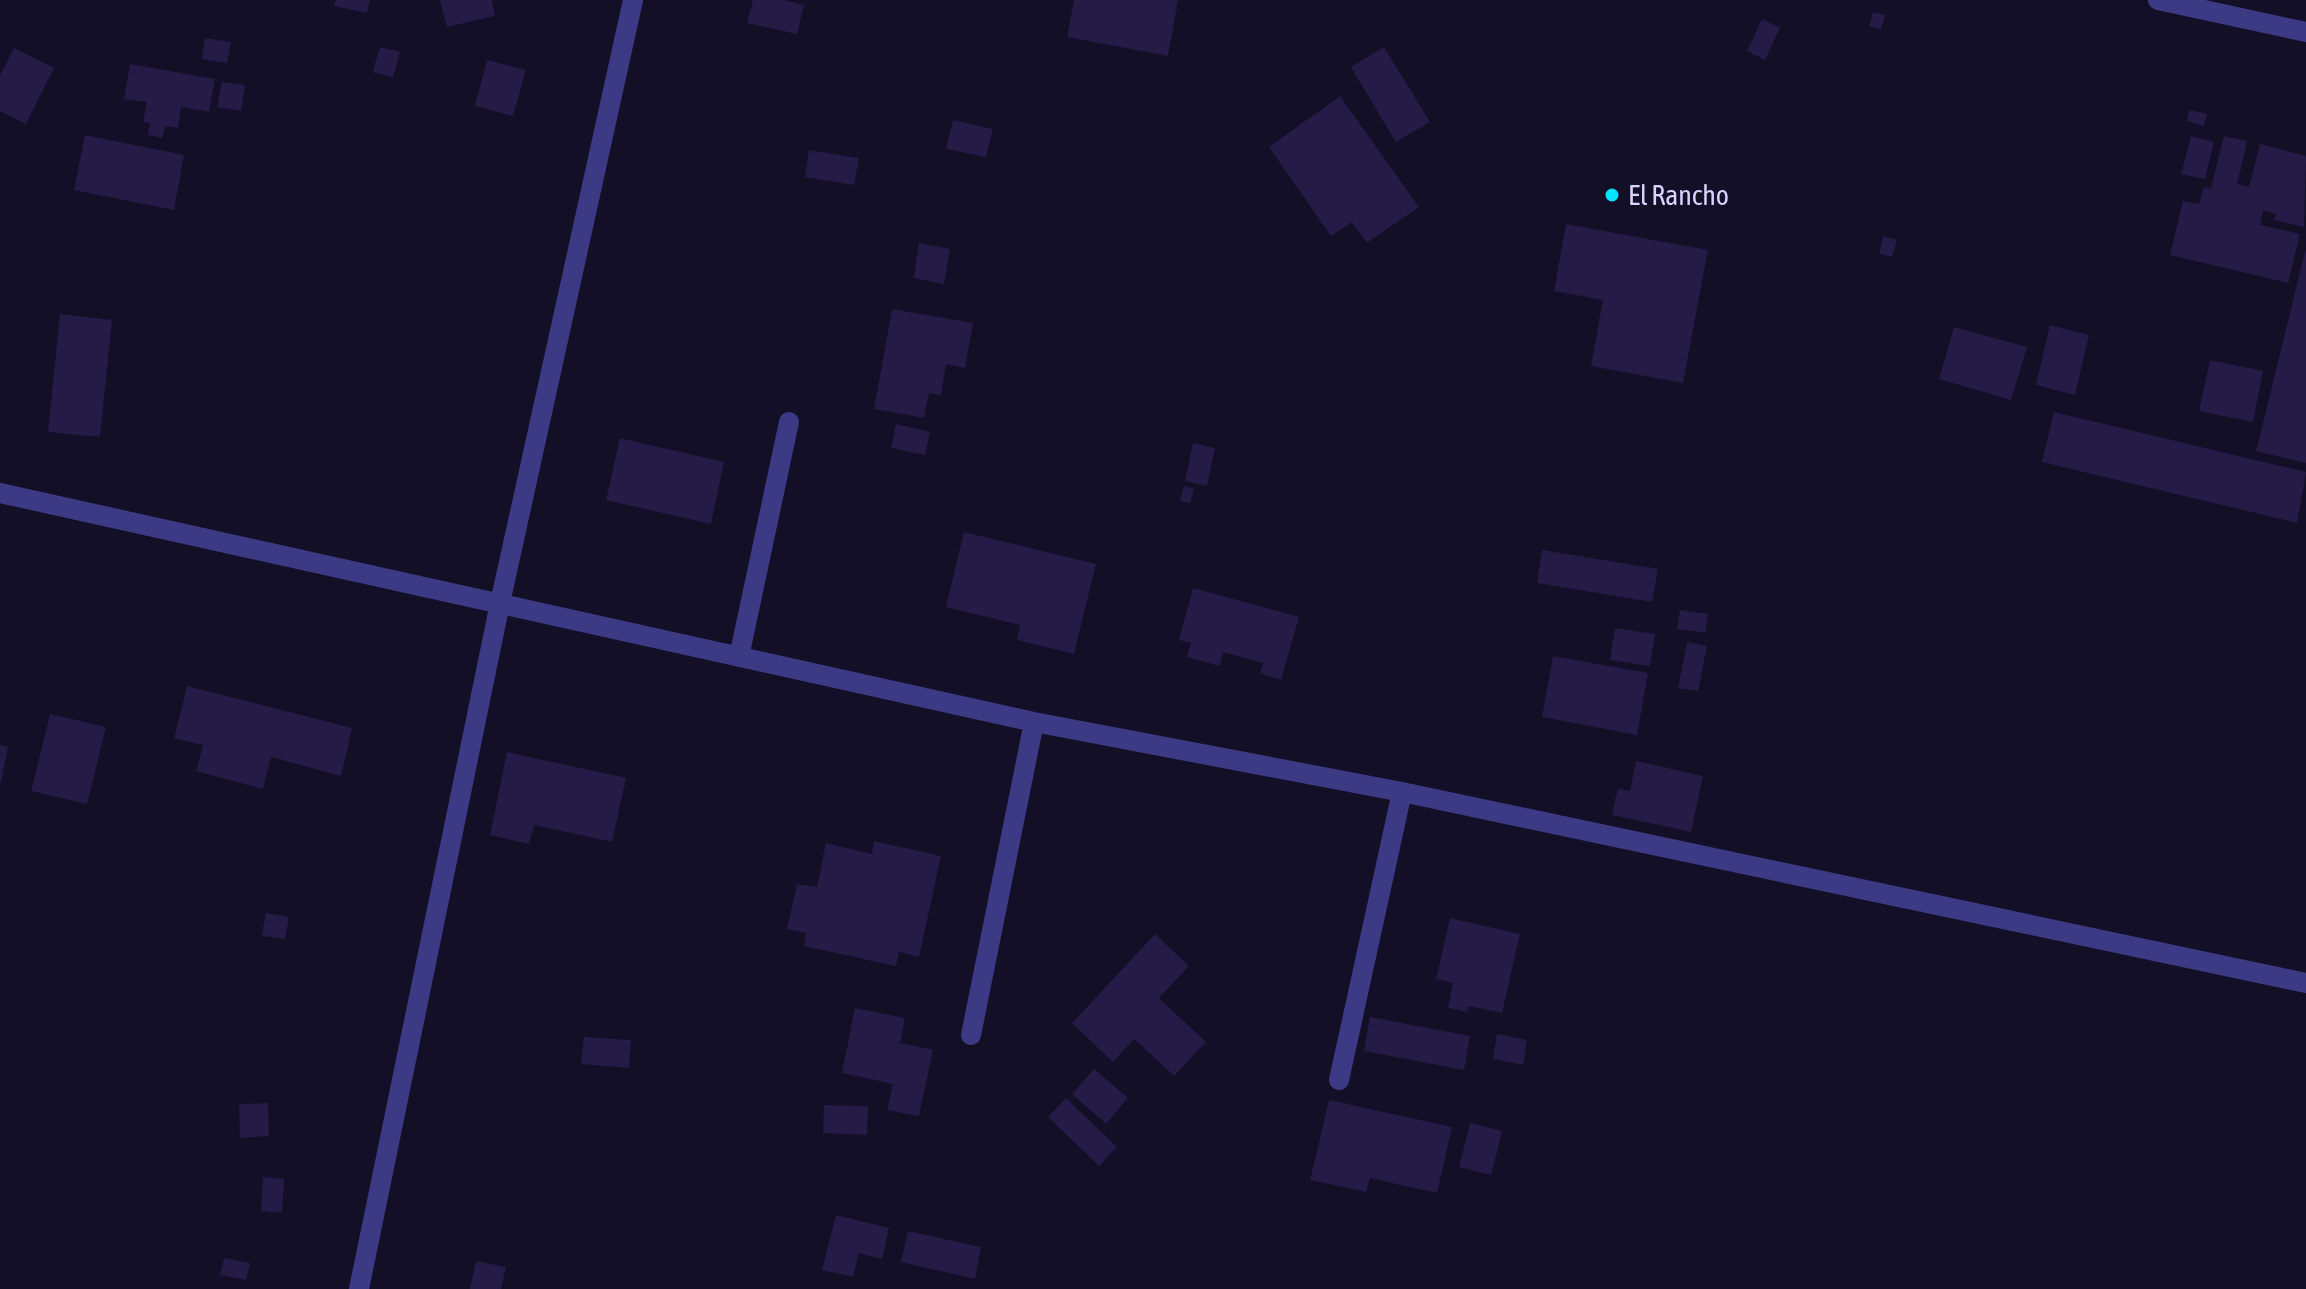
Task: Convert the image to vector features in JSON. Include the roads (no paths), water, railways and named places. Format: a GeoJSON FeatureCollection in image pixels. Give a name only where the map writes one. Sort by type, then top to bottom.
{"type":"FeatureCollection","features":[{"type":"Feature","properties":{"kind":"street"},"geometry":{"type":"LineString","coordinates":[[359,1289],[500,603],[633,0]]}},
{"type":"Feature","properties":{"kind":"street"},"geometry":{"type":"LineString","coordinates":[[2158,0],[2306,32]]}},
{"type":"Feature","properties":{"kind":"street"},"geometry":{"type":"LineString","coordinates":[[739,657],[789,422]]}},
{"type":"Feature","properties":{"kind":"street"},"geometry":{"type":"LineString","coordinates":[[0,493],[1034,722],[1402,792],[2306,983]]}},
{"type":"Feature","properties":{"kind":"street"},"geometry":{"type":"LineString","coordinates":[[971,1035],[1034,722]]}},
{"type":"Feature","properties":{"kind":"street"},"geometry":{"type":"LineString","coordinates":[[1339,1080],[1402,792]]}},
{"type":"Feature","properties":{"kind":"place","name":"El Rancho"},"geometry":{"type":"Point","coordinates":[1612,195]}}]}
